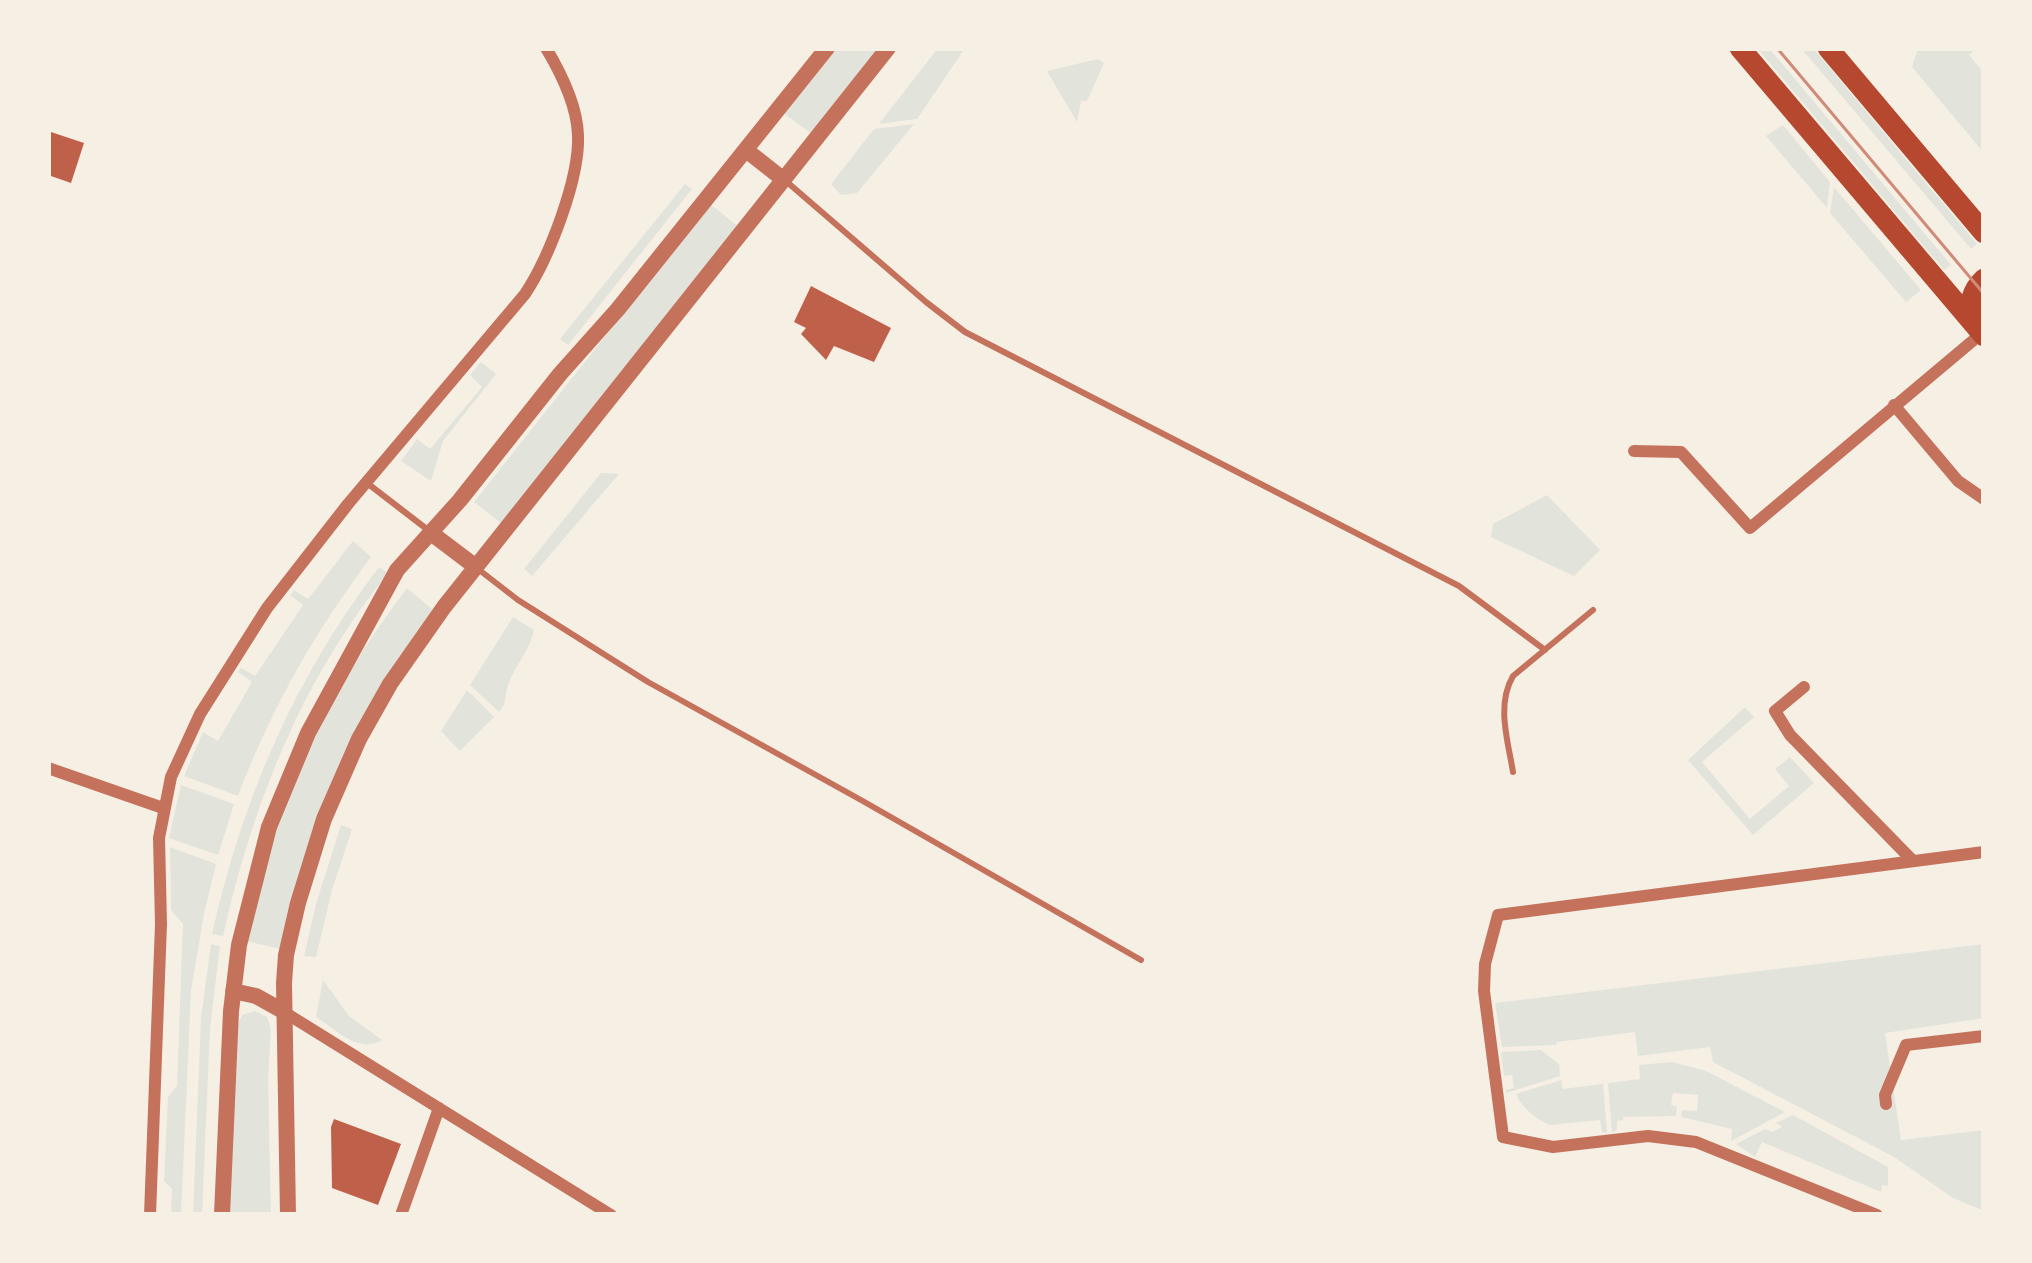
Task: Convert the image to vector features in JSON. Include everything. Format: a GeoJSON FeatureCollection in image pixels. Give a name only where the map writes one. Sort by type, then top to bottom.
{"type":"FeatureCollection","features":[{"type":"Feature","properties":{"kind":"main road"},"geometry":{"type":"LineString","coordinates":[[1740,48],[1980,332]]}},
{"type":"Feature","properties":{"kind":"main road"},"geometry":{"type":"LineString","coordinates":[[1828,48],[1984,233]]}},
{"type":"Feature","properties":{"kind":"main road"},"geometry":{"type":"LineString","coordinates":[[1980,332],[1971,314],[1971,300],[1984,279]]}},
{"type":"Feature","properties":{"kind":"street"},"geometry":{"type":"LineString","coordinates":[[150,1215],[161,924],[159,838],[179,759],[228,667],[268,608],[525,294],[545,257],[569,188],[578,136],[573,108],[546,48]]}},
{"type":"Feature","properties":{"kind":"street"},"geometry":{"type":"LineString","coordinates":[[222,1215],[233,991],[249,896],[269,827],[308,733],[388,583],[618,309],[827,48]]}},
{"type":"Feature","properties":{"kind":"street"},"geometry":{"type":"LineString","coordinates":[[289,1215],[283,1011],[286,955],[319,836],[373,711],[476,567],[888,48]]}},
{"type":"Feature","properties":{"kind":"street"},"geometry":{"type":"LineString","coordinates":[[746,150],[784,180]]}},
{"type":"Feature","properties":{"kind":"street"},"geometry":{"type":"LineString","coordinates":[[1634,451],[1681,452],[1750,528],[1980,332]]}},
{"type":"Feature","properties":{"kind":"street"},"geometry":{"type":"LineString","coordinates":[[1894,405],[1958,481],[1984,500]]}},
{"type":"Feature","properties":{"kind":"street"},"geometry":{"type":"LineString","coordinates":[[430,532],[476,567]]}},
{"type":"Feature","properties":{"kind":"street"},"geometry":{"type":"LineString","coordinates":[[1804,687],[1775,711],[1790,735],[1913,861]]}},
{"type":"Feature","properties":{"kind":"street"},"geometry":{"type":"LineString","coordinates":[[48,768],[163,808]]}},
{"type":"Feature","properties":{"kind":"street"},"geometry":{"type":"LineString","coordinates":[[1877,1215],[1696,1142],[1648,1136],[1552,1147],[1503,1137],[1484,1005],[1485,964],[1498,915],[1984,852]]}},
{"type":"Feature","properties":{"kind":"street"},"geometry":{"type":"LineString","coordinates":[[233,991],[283,1011],[611,1215]]}},
{"type":"Feature","properties":{"kind":"street"},"geometry":{"type":"LineString","coordinates":[[1886,1104],[1885,1095],[1906,1045],[1984,1036]]}},
{"type":"Feature","properties":{"kind":"street"},"geometry":{"type":"LineString","coordinates":[[401,1215],[439,1108]]}},
{"type":"Feature","properties":{"kind":"lane"},"geometry":{"type":"LineString","coordinates":[[784,180],[965,332],[1459,586],[1545,650]]}},
{"type":"Feature","properties":{"kind":"lane"},"geometry":{"type":"LineString","coordinates":[[366,483],[430,532]]}},
{"type":"Feature","properties":{"kind":"lane"},"geometry":{"type":"LineString","coordinates":[[476,567],[518,601],[648,682],[1141,960]]}},
{"type":"Feature","properties":{"kind":"lane"},"geometry":{"type":"LineString","coordinates":[[1513,772],[1504,694],[1513,676],[1594,610]]}},
{"type":"Feature","properties":{"kind":"shaded area"},"geometry":{"type":"Polygon","coordinates":[[[835,48],[881,48],[812,134],[783,113],[835,48]]]}},
{"type":"Feature","properties":{"kind":"shaded area"},"geometry":{"type":"Polygon","coordinates":[[[938,48],[963,51],[917,119],[879,124],[938,48]]]}},
{"type":"Feature","properties":{"kind":"shaded area"},"geometry":{"type":"Polygon","coordinates":[[[1757,48],[1769,48],[1951,265],[1944,270],[1757,48]]]}},
{"type":"Feature","properties":{"kind":"shaded area"},"geometry":{"type":"Polygon","coordinates":[[[1801,48],[1813,48],[1977,244],[1971,249],[1801,48]]]}},
{"type":"Feature","properties":{"kind":"shaded area"},"geometry":{"type":"Polygon","coordinates":[[[1918,48],[1977,48],[1969,55],[1984,73],[1984,153],[1912,67],[1918,48]]]}},
{"type":"Feature","properties":{"kind":"shaded area"},"geometry":{"type":"Polygon","coordinates":[[[1098,59],[1104,63],[1087,101],[1081,101],[1077,122],[1047,71],[1098,59]]]}},
{"type":"Feature","properties":{"kind":"shaded area"},"geometry":{"type":"Polygon","coordinates":[[[914,124],[857,193],[841,195],[831,184],[874,129],[914,124]]]}},
{"type":"Feature","properties":{"kind":"shaded area"},"geometry":{"type":"Polygon","coordinates":[[[1783,125],[1830,182],[1827,208],[1766,136],[1783,125]]]}},
{"type":"Feature","properties":{"kind":"shaded area"},"geometry":{"type":"Polygon","coordinates":[[[685,184],[692,189],[568,345],[560,339],[685,184]]]}},
{"type":"Feature","properties":{"kind":"shaded area"},"geometry":{"type":"Polygon","coordinates":[[[1834,187],[1921,290],[1906,302],[1830,213],[1834,187]]]}},
{"type":"Feature","properties":{"kind":"shaded area"},"geometry":{"type":"Polygon","coordinates":[[[710,204],[739,227],[502,524],[474,502],[710,204]]]}},
{"type":"Feature","properties":{"kind":"shaded area"},"geometry":{"type":"Polygon","coordinates":[[[481,362],[496,374],[443,441],[431,481],[401,461],[417,439],[430,449],[482,387],[470,375],[481,362]]]}},
{"type":"Feature","properties":{"kind":"shaded area"},"geometry":{"type":"Polygon","coordinates":[[[601,473],[619,474],[532,576],[524,569],[601,473]]]}},
{"type":"Feature","properties":{"kind":"shaded area"},"geometry":{"type":"Polygon","coordinates":[[[1547,495],[1600,550],[1574,576],[1491,537],[1493,524],[1547,495]]]}},
{"type":"Feature","properties":{"kind":"shaded area"},"geometry":{"type":"Polygon","coordinates":[[[353,541],[371,557],[296,672],[238,796],[184,776],[203,732],[218,741],[252,682],[238,672],[241,668],[255,676],[303,605],[290,595],[294,590],[308,599],[353,541]]]}},
{"type":"Feature","properties":{"kind":"shaded area"},"geometry":{"type":"Polygon","coordinates":[[[379,567],[388,573],[330,657],[284,745],[249,838],[223,936],[212,934],[239,835],[275,741],[321,652],[379,567]]]}},
{"type":"Feature","properties":{"kind":"shaded area"},"geometry":{"type":"Polygon","coordinates":[[[407,588],[433,610],[368,708],[281,949],[246,941],[291,787],[343,684],[407,588]]]}},
{"type":"Feature","properties":{"kind":"shaded area"},"geometry":{"type":"Polygon","coordinates":[[[513,617],[534,630],[499,712],[470,685],[513,617]]]}},
{"type":"Feature","properties":{"kind":"shaded area"},"geometry":{"type":"Polygon","coordinates":[[[467,690],[494,717],[460,751],[441,731],[467,690]]]}},
{"type":"Feature","properties":{"kind":"shaded area"},"geometry":{"type":"Polygon","coordinates":[[[1745,707],[1754,717],[1702,762],[1750,819],[1789,786],[1775,769],[1790,757],[1814,783],[1753,835],[1688,760],[1745,707]]]}},
{"type":"Feature","properties":{"kind":"shaded area"},"geometry":{"type":"Polygon","coordinates":[[[181,785],[234,804],[218,855],[169,838],[181,785]]]}},
{"type":"Feature","properties":{"kind":"shaded area"},"geometry":{"type":"Polygon","coordinates":[[[341,825],[352,829],[316,957],[304,956],[316,904],[341,825]]]}},
{"type":"Feature","properties":{"kind":"shaded area"},"geometry":{"type":"Polygon","coordinates":[[[170,847],[216,864],[191,991],[181,1215],[171,1215],[172,1189],[164,1181],[168,1097],[177,1086],[183,924],[171,910],[170,847]]]}},
{"type":"Feature","properties":{"kind":"shaded area"},"geometry":{"type":"Polygon","coordinates":[[[211,944],[220,946],[210,1028],[202,1215],[193,1215],[201,1018],[211,944]]]}},
{"type":"Feature","properties":{"kind":"shaded area"},"geometry":{"type":"Polygon","coordinates":[[[1984,944],[1984,1018],[1885,1033],[1901,1140],[1984,1130],[1984,1211],[1953,1198],[1894,1157],[1713,1062],[1710,1047],[1638,1056],[1635,1032],[1556,1045],[1502,1047],[1495,1003],[1984,944]]]}},
{"type":"Feature","properties":{"kind":"shaded area"},"geometry":{"type":"Polygon","coordinates":[[[323,980],[349,1016],[382,1040],[356,1042],[316,1017],[323,980]]]}},
{"type":"Feature","properties":{"kind":"shaded area"},"geometry":{"type":"Polygon","coordinates":[[[255,1011],[267,1017],[271,1029],[271,1215],[228,1215],[237,1026],[242,1015],[255,1011]]]}},
{"type":"Feature","properties":{"kind":"shaded area"},"geometry":{"type":"Polygon","coordinates":[[[1541,1050],[1559,1064],[1560,1076],[1506,1093],[1514,1088],[1512,1075],[1504,1076],[1501,1052],[1541,1050]]]}},
{"type":"Feature","properties":{"kind":"shaded area"},"geometry":{"type":"Polygon","coordinates":[[[1672,1062],[1706,1071],[1785,1112],[1731,1141],[1732,1129],[1681,1117],[1682,1110],[1697,1111],[1698,1095],[1673,1093],[1676,1116],[1623,1117],[1612,1133],[1608,1083],[1640,1079],[1639,1065],[1672,1062]]]}},
{"type":"Feature","properties":{"kind":"shaded area"},"geometry":{"type":"Polygon","coordinates":[[[1561,1080],[1563,1089],[1603,1084],[1607,1133],[1602,1132],[1600,1120],[1550,1125],[1531,1113],[1516,1094],[1561,1080]]]}},
{"type":"Feature","properties":{"kind":"shaded area"},"geometry":{"type":"Polygon","coordinates":[[[1793,1115],[1888,1167],[1888,1186],[1882,1185],[1881,1192],[1762,1142],[1755,1157],[1736,1144],[1765,1129],[1772,1132],[1782,1127],[1776,1123],[1793,1115]]]}},
{"type":"Feature","properties":{"kind":"building"},"geometry":{"type":"Polygon","coordinates":[[[48,131],[84,143],[71,183],[48,175],[48,131]]]}},
{"type":"Feature","properties":{"kind":"building"},"geometry":{"type":"Polygon","coordinates":[[[811,286],[891,328],[874,362],[834,346],[826,360],[801,334],[806,328],[794,322],[811,286]]]}},
{"type":"Feature","properties":{"kind":"building"},"geometry":{"type":"Polygon","coordinates":[[[334,1119],[401,1144],[378,1205],[332,1188],[334,1119]]]}},
{"type":"Feature","properties":{"kind":"tram line"},"geometry":{"type":"LineString","coordinates":[[1777,48],[1984,294]]}}]}
